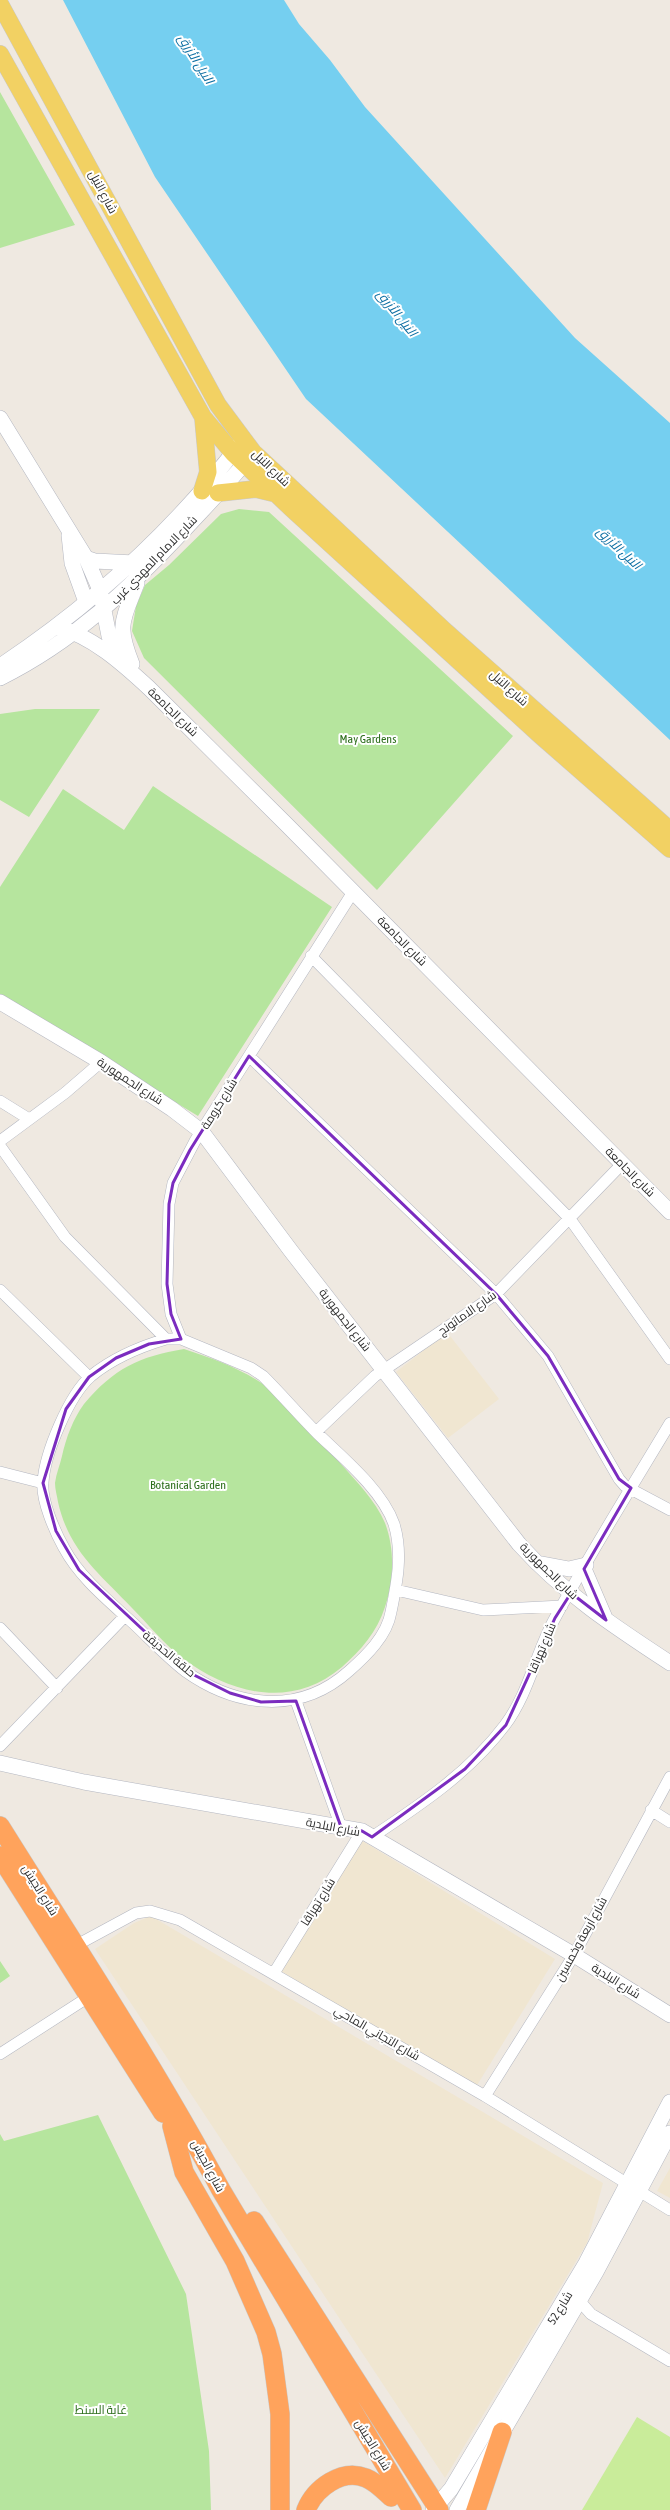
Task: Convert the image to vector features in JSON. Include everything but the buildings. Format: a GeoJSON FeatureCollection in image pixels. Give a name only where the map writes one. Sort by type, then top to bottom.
{"type":"FeatureCollection","features":[{"type":"Feature","properties":{"kind":"highway","name":"شارع الجيش"},"geometry":{"type":"LineString","coordinates":[[0,1826],[192,2136],[221,2190],[412,2510]]}},
{"type":"Feature","properties":{"kind":"highway","name":"شارع الجيش"},"geometry":{"type":"LineString","coordinates":[[0,1856],[172,2126],[395,2503]]}},
{"type":"Feature","properties":{"kind":"highway"},"geometry":{"type":"LineString","coordinates":[[172,2126],[184,2172],[235,2261],[266,2332],[272,2354],[280,2414],[280,2510]]}},
{"type":"Feature","properties":{"kind":"highway"},"geometry":{"type":"LineString","coordinates":[[192,2136],[233,2188],[436,2509]]}},
{"type":"Feature","properties":{"kind":"highway"},"geometry":{"type":"LineString","coordinates":[[476,2510],[502,2432]]}},
{"type":"Feature","properties":{"kind":"highway"},"geometry":{"type":"LineString","coordinates":[[306,2510],[313,2497],[323,2488],[344,2476],[356,2475],[367,2478],[395,2503]]}},
{"type":"Feature","properties":{"kind":"main road","name":"شارع النيل"},"geometry":{"type":"LineString","coordinates":[[0,4],[244,452],[277,494],[332,535],[449,635],[670,830]]}},
{"type":"Feature","properties":{"kind":"main road","name":"شارع النيل"},"geometry":{"type":"LineString","coordinates":[[0,54],[203,417],[244,452],[332,535],[541,736],[670,848]]}},
{"type":"Feature","properties":{"kind":"main road"},"geometry":{"type":"LineString","coordinates":[[144,312],[162,301]]}},
{"type":"Feature","properties":{"kind":"main road"},"geometry":{"type":"LineString","coordinates":[[203,417],[210,492],[256,489],[277,494]]}},
{"type":"Feature","properties":{"kind":"main road","name":"شارع الجامعة"},"geometry":{"type":"LineString","coordinates":[[0,418],[86,558],[100,590],[105,609],[108,631],[114,649],[135,675],[353,892],[670,1212]]}},
{"type":"Feature","properties":{"kind":"main road","name":"شارع الامام المهدي غرب"},"geometry":{"type":"LineString","coordinates":[[0,678],[23,667],[75,632],[105,609],[139,578],[244,452]]}},
{"type":"Feature","properties":{"kind":"main road","name":"شارع الامام المهدي غرب"},"geometry":{"type":"LineString","coordinates":[[0,666],[56,627],[134,563],[210,492]]}},
{"type":"Feature","properties":{"kind":"main road","name":"شارع الجامعة"},"geometry":{"type":"LineString","coordinates":[[68,530],[72,563],[86,602]]}},
{"type":"Feature","properties":{"kind":"main road"},"geometry":{"type":"LineString","coordinates":[[86,558],[112,562],[134,563]]}},
{"type":"Feature","properties":{"kind":"main road"},"geometry":{"type":"LineString","coordinates":[[135,675],[125,646],[121,628],[127,606],[139,578]]}},
{"type":"Feature","properties":{"kind":"main road","name":"شارع الجامعة"},"geometry":{"type":"LineString","coordinates":[[56,627],[75,632],[135,675]]}},
{"type":"Feature","properties":{"kind":"main road","name":"شارع الجمهورية"},"geometry":{"type":"LineString","coordinates":[[0,1002],[101,1062],[172,1109],[202,1132],[536,1563],[570,1593],[606,1620],[670,1663]]}},
{"type":"Feature","properties":{"kind":"main road"},"geometry":{"type":"LineString","coordinates":[[536,1563],[569,1568],[585,1567],[606,1620]]}},
{"type":"Feature","properties":{"kind":"main road","name":"شارع البلدية"},"geometry":{"type":"LineString","coordinates":[[0,1763],[92,1783],[342,1827],[367,1834],[574,1955],[670,2015]]}},
{"type":"Feature","properties":{"kind":"main road","name":"شارع 52"},"geometry":{"type":"LineString","coordinates":[[457,2510],[579,2302],[633,2187],[670,2102]]}},
{"type":"Feature","properties":{"kind":"main road","name":"شارع 52"},"geometry":{"type":"LineString","coordinates":[[436,2509],[451,2489],[633,2187],[670,2134]]}},
{"type":"Feature","properties":{"kind":"street","name":"شارع كرومة"},"geometry":{"type":"LineString","coordinates":[[181,1339],[171,1314],[166,1284],[169,1204],[173,1184],[182,1164],[311,956],[353,892]]}},
{"type":"Feature","properties":{"kind":"street"},"geometry":{"type":"LineString","coordinates":[[311,956],[570,1219],[670,1359]]}},
{"type":"Feature","properties":{"kind":"street"},"geometry":{"type":"LineString","coordinates":[[249,1056],[496,1294],[548,1356],[619,1479],[625,1486],[670,1510]]}},
{"type":"Feature","properties":{"kind":"street"},"geometry":{"type":"LineString","coordinates":[[0,1141],[101,1062]]}},
{"type":"Feature","properties":{"kind":"street"},"geometry":{"type":"LineString","coordinates":[[0,1101],[29,1119]]}},
{"type":"Feature","properties":{"kind":"street"},"geometry":{"type":"LineString","coordinates":[[0,1146],[66,1237],[166,1339]]}},
{"type":"Feature","properties":{"kind":"street","name":"شارع الاماتونج"},"geometry":{"type":"LineString","coordinates":[[316,1432],[366,1383],[496,1294],[622,1164]]}},
{"type":"Feature","properties":{"kind":"street"},"geometry":{"type":"LineString","coordinates":[[0,1290],[89,1377]]}},
{"type":"Feature","properties":{"kind":"street","name":"حلقة الحديقة"},"geometry":{"type":"LineString","coordinates":[[166,1339],[181,1339],[250,1368],[263,1376],[371,1488],[393,1523],[399,1554],[396,1590],[390,1618],[378,1641],[361,1661],[339,1680],[296,1701],[261,1702],[230,1693],[199,1679],[175,1662],[125,1616],[79,1570],[65,1549],[48,1508],[42,1483],[56,1432],[66,1409],[89,1377],[116,1358],[166,1339]]}},
{"type":"Feature","properties":{"kind":"street","name":"شارع تهراقا"},"geometry":{"type":"LineString","coordinates":[[274,1973],[367,1834],[425,1800],[465,1769],[501,1730],[509,1719],[524,1689],[548,1632],[562,1606],[670,1423]]}},
{"type":"Feature","properties":{"kind":"street"},"geometry":{"type":"LineString","coordinates":[[0,1472],[42,1483]]}},
{"type":"Feature","properties":{"kind":"street"},"geometry":{"type":"LineString","coordinates":[[396,1590],[483,1610],[562,1606]]}},
{"type":"Feature","properties":{"kind":"street"},"geometry":{"type":"LineString","coordinates":[[0,1746],[125,1616]]}},
{"type":"Feature","properties":{"kind":"street"},"geometry":{"type":"LineString","coordinates":[[0,1628],[57,1688]]}},
{"type":"Feature","properties":{"kind":"street"},"geometry":{"type":"LineString","coordinates":[[296,1701],[342,1827]]}},
{"type":"Feature","properties":{"kind":"street","name":"شارع أربعة وخمسين"},"geometry":{"type":"LineString","coordinates":[[485,2096],[574,1955],[670,1777]]}},
{"type":"Feature","properties":{"kind":"street"},"geometry":{"type":"LineString","coordinates":[[651,1810],[670,1822]]}},
{"type":"Feature","properties":{"kind":"street","name":"شارع التجاني الماحي"},"geometry":{"type":"LineString","coordinates":[[75,1946],[121,1919],[136,1913],[150,1911],[180,1920],[485,2096],[670,2210]]}},
{"type":"Feature","properties":{"kind":"street"},"geometry":{"type":"LineString","coordinates":[[0,2054],[90,1996]]}},
{"type":"Feature","properties":{"kind":"street"},"geometry":{"type":"LineString","coordinates":[[571,2288],[579,2302],[590,2314],[670,2361]]}},
{"type":"Feature","properties":{"kind":"highlighted area"},"geometry":{"type":"Polygon","coordinates":[[[249,1056],[496,1294],[548,1356],[619,1479],[631,1488],[584,1569],[606,1620],[571,1593],[555,1618],[506,1725],[465,1769],[372,1837],[362,1831],[341,1827],[296,1701],[261,1702],[230,1693],[188,1672],[79,1570],[56,1531],[43,1483],[66,1409],[89,1377],[116,1358],[149,1344],[181,1339],[171,1314],[167,1284],[169,1204],[173,1183],[190,1150],[249,1056]]]}},
{"type":"Feature","properties":{"kind":"shaded area"},"geometry":{"type":"Polygon","coordinates":[[[447,1332],[499,1399],[448,1438],[396,1372],[447,1332]]]}},
{"type":"Feature","properties":{"kind":"shaded area"},"geometry":{"type":"Polygon","coordinates":[[[361,1840],[555,1959],[474,2090],[281,1971],[361,1840]]]}},
{"type":"Feature","properties":{"kind":"shaded area"},"geometry":{"type":"Polygon","coordinates":[[[151,1916],[603,2183],[587,2243],[445,2478],[95,1949],[134,1923],[151,1916]]]}},
{"type":"Feature","properties":{"kind":"shaded area"},"geometry":{"type":"Polygon","coordinates":[[[670,2168],[670,2198],[657,2191],[670,2168]]]}},
{"type":"Feature","properties":{"kind":"green space"},"geometry":{"type":"Polygon","coordinates":[[[0,92],[75,225],[0,248],[0,92]]]}},
{"type":"Feature","properties":{"kind":"green space","name":"May Gardens"},"geometry":{"type":"Polygon","coordinates":[[[239,509],[269,512],[513,736],[377,890],[144,658],[132,631],[136,606],[145,585],[169,565],[221,514],[239,509]]]}},
{"type":"Feature","properties":{"kind":"green space"},"geometry":{"type":"Polygon","coordinates":[[[35,709],[100,709],[29,817],[0,800],[0,714],[35,709]]]}},
{"type":"Feature","properties":{"kind":"green space"},"geometry":{"type":"Polygon","coordinates":[[[153,786],[332,907],[198,1116],[0,996],[0,887],[63,789],[124,830],[153,786]]]}},
{"type":"Feature","properties":{"kind":"green space","name":"Botanical Garden"},"geometry":{"type":"Polygon","coordinates":[[[184,1349],[228,1365],[249,1375],[269,1388],[359,1484],[371,1499],[385,1523],[392,1554],[392,1576],[388,1597],[378,1625],[356,1654],[342,1667],[322,1680],[302,1689],[282,1693],[261,1692],[241,1688],[220,1681],[182,1658],[162,1640],[97,1572],[78,1548],[63,1519],[55,1485],[64,1449],[73,1422],[84,1404],[106,1382],[128,1366],[154,1356],[184,1349]]]}},
{"type":"Feature","properties":{"kind":"green space"},"geometry":{"type":"Polygon","coordinates":[[[0,1961],[10,1976],[0,1983],[0,1961]]]}},
{"type":"Feature","properties":{"kind":"green space","name":"غابة السنط"},"geometry":{"type":"Polygon","coordinates":[[[98,2115],[186,2294],[209,2451],[211,2510],[0,2510],[0,2134],[4,2141],[98,2115]]]}},
{"type":"Feature","properties":{"kind":"green space"},"geometry":{"type":"Polygon","coordinates":[[[637,2417],[670,2437],[670,2510],[582,2510],[637,2417]]]}},
{"type":"Feature","properties":{"kind":"water","name":"النيل الأزرق"},"geometry":{"type":"Polygon","coordinates":[[[63,0],[284,0],[299,24],[330,60],[365,107],[575,338],[670,423],[670,740],[306,399],[155,177],[63,0]]]}}]}
